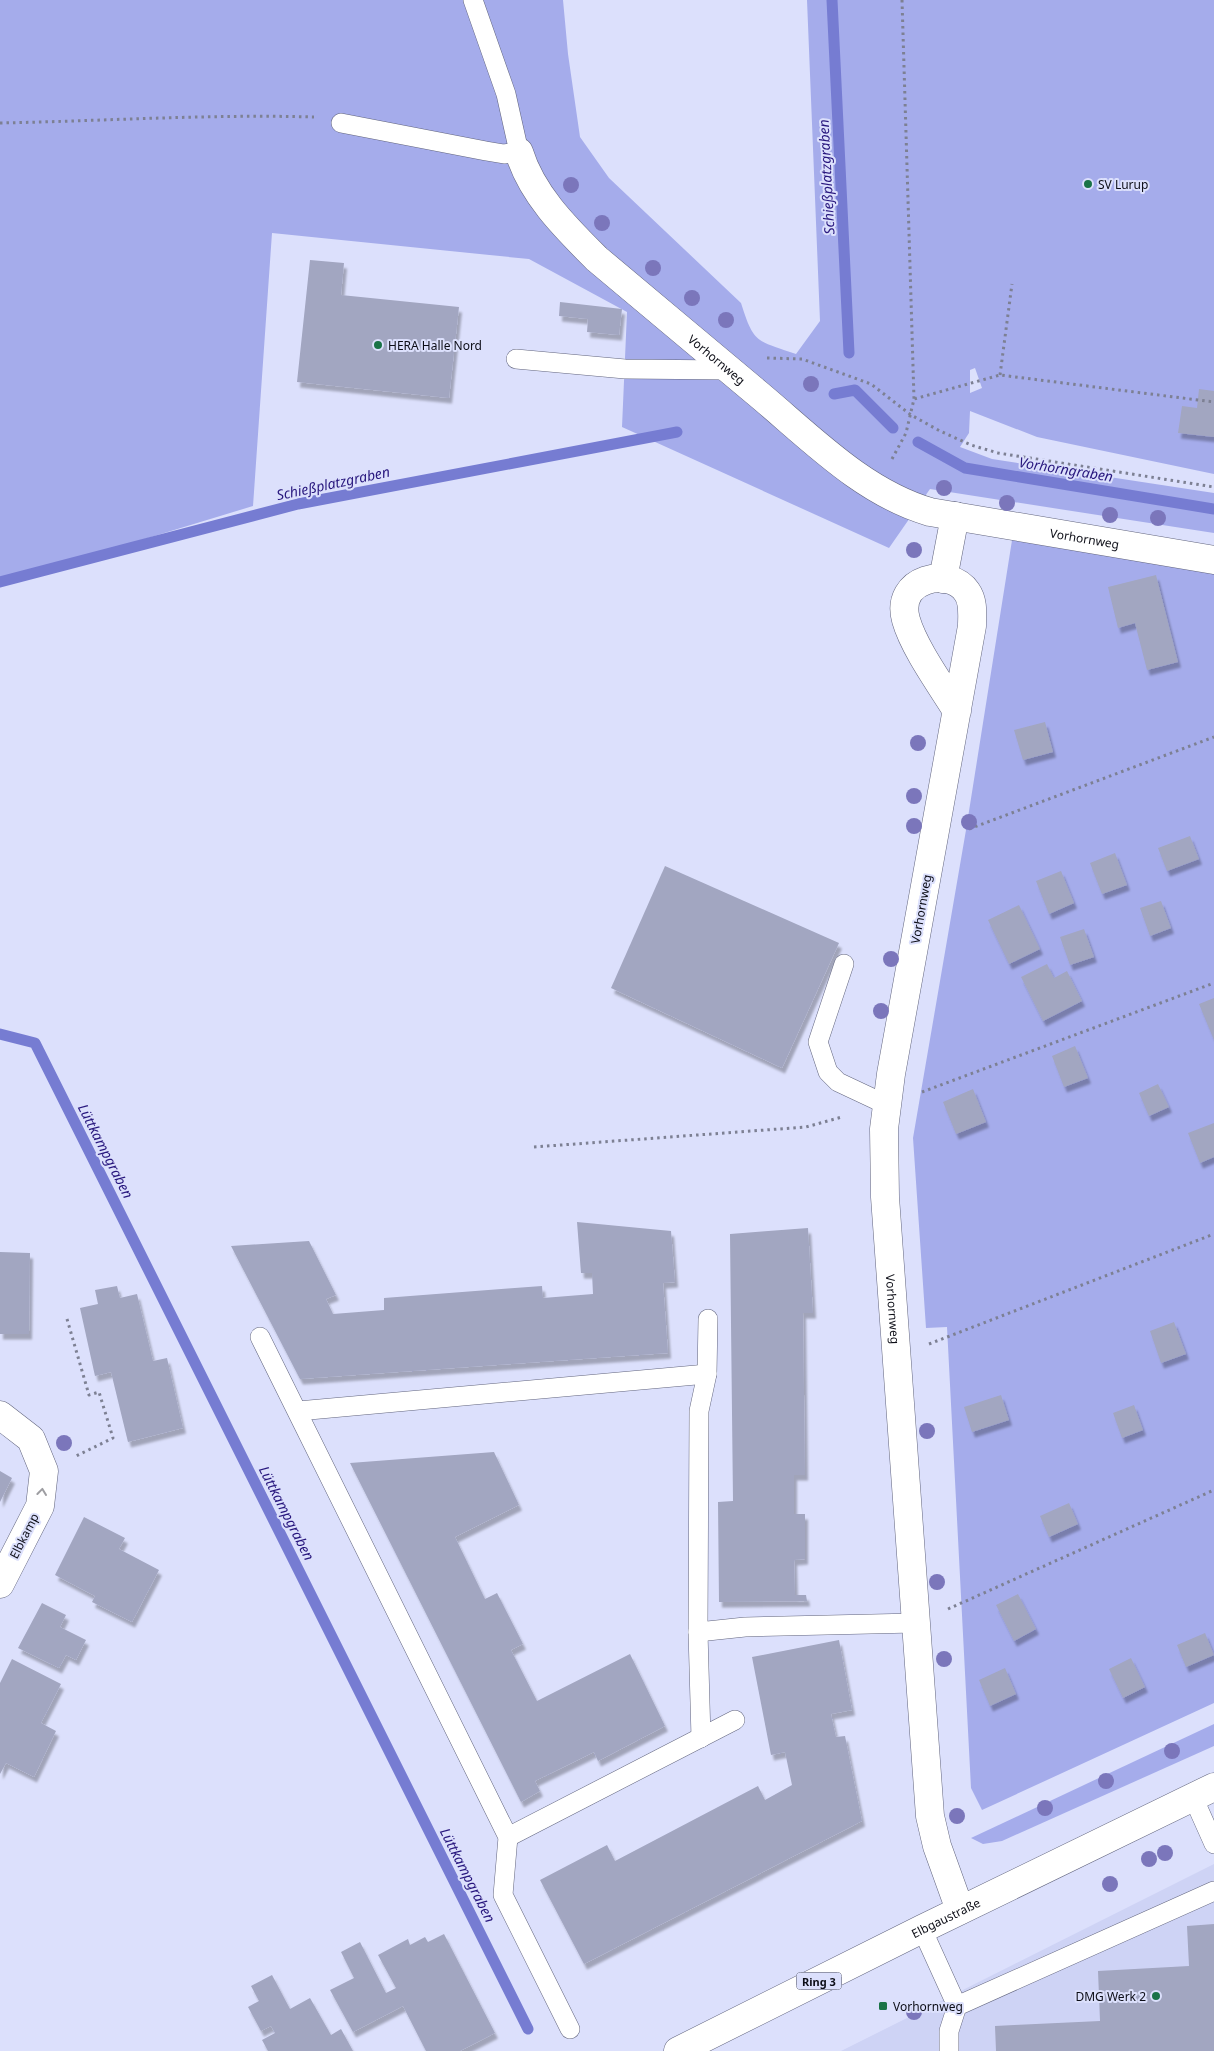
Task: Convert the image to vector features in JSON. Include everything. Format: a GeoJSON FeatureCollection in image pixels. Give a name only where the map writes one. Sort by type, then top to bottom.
{"type":"FeatureCollection","features":[{"type":"Feature","properties":{"kind":"street","name":"Vorhornweg"},"geometry":{"type":"LineString","coordinates":[[519,152],[523,167],[540,195],[568,230],[617,276],[872,486],[907,505],[955,516],[1214,560]]}},
{"type":"Feature","properties":{"kind":"street"},"geometry":{"type":"LineString","coordinates":[[955,516],[943,579],[929,580],[916,584],[906,594],[904,606],[905,620],[912,636],[957,711]]}},
{"type":"Feature","properties":{"kind":"street","name":"Vorhornweg"},"geometry":{"type":"LineString","coordinates":[[943,579],[967,591],[972,606],[972,626],[884,1129],[885,1197],[930,1816],[937,1846],[960,1910]]}},
{"type":"Feature","properties":{"kind":"street","name":"Elbkamp"},"geometry":{"type":"LineString","coordinates":[[0,1416],[6,1418],[31,1439],[44,1472],[40,1506],[0,1584]]}},
{"type":"Feature","properties":{"kind":"street","name":"Elbgaustraße"},"geometry":{"type":"LineString","coordinates":[[678,2051],[960,1910],[1203,1792]]}},
{"type":"Feature","properties":{"kind":"lane"},"geometry":{"type":"LineString","coordinates":[[341,123],[504,154],[519,152],[506,94],[473,0]]}},
{"type":"Feature","properties":{"kind":"lane"},"geometry":{"type":"LineString","coordinates":[[516,359],[625,370],[730,370]]}},
{"type":"Feature","properties":{"kind":"lane"},"geometry":{"type":"LineString","coordinates":[[844,964],[818,1042],[828,1072],[838,1082],[887,1105]]}},
{"type":"Feature","properties":{"kind":"lane"},"geometry":{"type":"LineString","coordinates":[[701,1738],[698,1632],[699,1412],[707,1374],[708,1319]]}},
{"type":"Feature","properties":{"kind":"lane"},"geometry":{"type":"LineString","coordinates":[[260,1336],[508,1837],[503,1895],[570,2029]]}},
{"type":"Feature","properties":{"kind":"lane"},"geometry":{"type":"LineString","coordinates":[[298,1410],[707,1374]]}},
{"type":"Feature","properties":{"kind":"lane"},"geometry":{"type":"LineString","coordinates":[[698,1632],[745,1627],[916,1623]]}},
{"type":"Feature","properties":{"kind":"lane"},"geometry":{"type":"LineString","coordinates":[[508,1837],[735,1720]]}},
{"type":"Feature","properties":{"kind":"lane"},"geometry":{"type":"LineString","coordinates":[[1203,1792],[1214,1844]]}},
{"type":"Feature","properties":{"kind":"lane"},"geometry":{"type":"LineString","coordinates":[[957,2006],[1214,1891]]}},
{"type":"Feature","properties":{"kind":"lane"},"geometry":{"type":"LineString","coordinates":[[922,1929],[957,2006],[949,2031],[950,2051]]}},
{"type":"Feature","properties":{"kind":"path"},"geometry":{"type":"LineString","coordinates":[[872,486],[897,452],[906,434],[914,399],[902,0]]}},
{"type":"Feature","properties":{"kind":"path"},"geometry":{"type":"LineString","coordinates":[[0,122],[172,120],[239,115],[323,118],[341,123]]}},
{"type":"Feature","properties":{"kind":"path"},"geometry":{"type":"LineString","coordinates":[[1000,375],[1012,284]]}},
{"type":"Feature","properties":{"kind":"path"},"geometry":{"type":"LineString","coordinates":[[764,358],[802,359],[872,384],[911,415],[971,445],[998,453],[1214,487]]}},
{"type":"Feature","properties":{"kind":"path"},"geometry":{"type":"LineString","coordinates":[[914,399],[1000,375],[1214,402]]}},
{"type":"Feature","properties":{"kind":"path"},"geometry":{"type":"LineString","coordinates":[[933,842],[1214,737]]}},
{"type":"Feature","properties":{"kind":"path"},"geometry":{"type":"LineString","coordinates":[[534,1147],[806,1127],[887,1105],[1214,983]]}},
{"type":"Feature","properties":{"kind":"path"},"geometry":{"type":"LineString","coordinates":[[896,1357],[1214,1234]]}},
{"type":"Feature","properties":{"kind":"path"},"geometry":{"type":"LineString","coordinates":[[67,1319],[89,1396],[99,1392],[114,1438],[92,1448]]}},
{"type":"Feature","properties":{"kind":"path"},"geometry":{"type":"LineString","coordinates":[[916,1623],[1214,1490]]}},
{"type":"Feature","properties":{"kind":"shaded area"},"geometry":{"type":"Polygon","coordinates":[[[0,0],[563,0],[568,54],[580,137],[609,178],[741,303],[749,326],[758,339],[764,343],[796,354],[820,321],[807,0],[1214,0],[1214,474],[1037,437],[970,411],[969,433],[960,447],[992,459],[1214,493],[1214,533],[930,489],[889,548],[622,427],[627,312],[529,259],[272,233],[253,506],[0,583],[0,0]],[[975,368],[970,370],[970,393],[982,388],[975,368]]]}},
{"type":"Feature","properties":{"kind":"shaded area"},"geometry":{"type":"Polygon","coordinates":[[[1013,534],[1214,568],[1214,1703],[982,1810],[971,1788],[947,1327],[926,1328],[913,1138],[966,830],[1013,534]]]}},
{"type":"Feature","properties":{"kind":"shaded area"},"geometry":{"type":"Polygon","coordinates":[[[1214,1724],[1214,1746],[1002,1841],[983,1844],[971,1838],[1214,1724]]]}},
{"type":"Feature","properties":{"kind":"shaded area"},"geometry":{"type":"Polygon","coordinates":[[[1214,1864],[1214,2051],[841,2051],[927,2008],[1214,1864]]]}},
{"type":"Feature","properties":{"kind":"building","name":"HERA Halle Nord"},"geometry":{"type":"Polygon","coordinates":[[[310,260],[344,263],[341,295],[459,307],[449,398],[297,382],[310,260]]]}},
{"type":"Feature","properties":{"kind":"building"},"geometry":{"type":"Polygon","coordinates":[[[560,302],[622,309],[619,335],[587,332],[588,319],[559,316],[560,302]]]}},
{"type":"Feature","properties":{"kind":"building"},"geometry":{"type":"Polygon","coordinates":[[[1199,389],[1214,391],[1214,437],[1178,433],[1182,406],[1197,408],[1199,389]]]}},
{"type":"Feature","properties":{"kind":"building"},"geometry":{"type":"Polygon","coordinates":[[[1156,575],[1178,662],[1147,670],[1135,623],[1118,628],[1108,587],[1156,575]]]}},
{"type":"Feature","properties":{"kind":"building"},"geometry":{"type":"Polygon","coordinates":[[[1045,722],[1053,752],[1023,760],[1014,730],[1045,722]]]}},
{"type":"Feature","properties":{"kind":"building"},"geometry":{"type":"Polygon","coordinates":[[[1190,836],[1199,859],[1167,871],[1158,848],[1190,836]]]}},
{"type":"Feature","properties":{"kind":"building"},"geometry":{"type":"Polygon","coordinates":[[[1115,853],[1127,885],[1102,894],[1090,863],[1115,853]]]}},
{"type":"Feature","properties":{"kind":"building"},"geometry":{"type":"Polygon","coordinates":[[[665,866],[839,943],[782,1068],[611,988],[665,866]]]}},
{"type":"Feature","properties":{"kind":"building"},"geometry":{"type":"Polygon","coordinates":[[[1061,871],[1074,903],[1049,914],[1036,881],[1061,871]]]}},
{"type":"Feature","properties":{"kind":"building"},"geometry":{"type":"Polygon","coordinates":[[[1161,901],[1171,928],[1150,936],[1140,908],[1161,901]]]}},
{"type":"Feature","properties":{"kind":"building"},"geometry":{"type":"Polygon","coordinates":[[[1019,905],[1040,949],[1009,964],[988,920],[1019,905]]]}},
{"type":"Feature","properties":{"kind":"building"},"geometry":{"type":"Polygon","coordinates":[[[1084,929],[1094,957],[1070,965],[1060,937],[1084,929]]]}},
{"type":"Feature","properties":{"kind":"building"},"geometry":{"type":"Polygon","coordinates":[[[1047,964],[1054,978],[1067,971],[1082,1001],[1043,1021],[1021,977],[1047,964]]]}},
{"type":"Feature","properties":{"kind":"building"},"geometry":{"type":"Polygon","coordinates":[[[1214,998],[1214,1040],[1199,1004],[1214,998]]]}},
{"type":"Feature","properties":{"kind":"building"},"geometry":{"type":"Polygon","coordinates":[[[1075,1046],[1088,1078],[1064,1087],[1052,1056],[1075,1046]]]}},
{"type":"Feature","properties":{"kind":"building"},"geometry":{"type":"Polygon","coordinates":[[[1158,1084],[1169,1107],[1149,1116],[1139,1093],[1158,1084]]]}},
{"type":"Feature","properties":{"kind":"building"},"geometry":{"type":"Polygon","coordinates":[[[973,1089],[986,1122],[956,1134],[943,1102],[973,1089]]]}},
{"type":"Feature","properties":{"kind":"building"},"geometry":{"type":"Polygon","coordinates":[[[1214,1123],[1214,1157],[1200,1163],[1188,1133],[1214,1123]]]}},
{"type":"Feature","properties":{"kind":"building"},"geometry":{"type":"Polygon","coordinates":[[[577,1222],[671,1231],[675,1282],[663,1283],[668,1353],[300,1379],[231,1246],[309,1241],[336,1295],[326,1299],[333,1314],[384,1310],[384,1298],[542,1286],[543,1298],[593,1294],[592,1273],[581,1273],[577,1222]]]}},
{"type":"Feature","properties":{"kind":"building"},"geometry":{"type":"Polygon","coordinates":[[[808,1228],[813,1313],[803,1313],[805,1475],[794,1475],[794,1514],[805,1514],[805,1559],[794,1560],[795,1595],[806,1595],[807,1601],[719,1602],[718,1502],[733,1501],[730,1234],[808,1228]]]}},
{"type":"Feature","properties":{"kind":"building"},"geometry":{"type":"Polygon","coordinates":[[[0,1252],[30,1253],[29,1334],[0,1334],[0,1252]]]}},
{"type":"Feature","properties":{"kind":"building"},"geometry":{"type":"Polygon","coordinates":[[[117,1286],[120,1298],[137,1294],[153,1361],[167,1358],[183,1428],[128,1442],[111,1372],[95,1376],[80,1308],[98,1304],[95,1290],[117,1286]]]}},
{"type":"Feature","properties":{"kind":"building"},"geometry":{"type":"Polygon","coordinates":[[[1174,1322],[1186,1354],[1161,1363],[1150,1331],[1174,1322]]]}},
{"type":"Feature","properties":{"kind":"building"},"geometry":{"type":"Polygon","coordinates":[[[1001,1395],[1009,1420],[972,1432],[964,1407],[1001,1395]]]}},
{"type":"Feature","properties":{"kind":"building"},"geometry":{"type":"Polygon","coordinates":[[[1134,1405],[1143,1430],[1122,1438],[1113,1413],[1134,1405]]]}},
{"type":"Feature","properties":{"kind":"building"},"geometry":{"type":"Polygon","coordinates":[[[494,1452],[519,1505],[455,1537],[485,1599],[497,1593],[523,1644],[511,1650],[537,1701],[630,1654],[665,1726],[598,1761],[594,1752],[535,1781],[540,1791],[521,1802],[350,1463],[494,1452]]]}},
{"type":"Feature","properties":{"kind":"building"},"geometry":{"type":"Polygon","coordinates":[[[0,1471],[12,1478],[0,1502],[0,1471]]]}},
{"type":"Feature","properties":{"kind":"building"},"geometry":{"type":"Polygon","coordinates":[[[1069,1503],[1078,1524],[1049,1537],[1040,1516],[1069,1503]]]}},
{"type":"Feature","properties":{"kind":"building"},"geometry":{"type":"Polygon","coordinates":[[[84,1517],[125,1538],[119,1549],[159,1570],[132,1622],[92,1602],[95,1596],[55,1575],[84,1517]]]}},
{"type":"Feature","properties":{"kind":"building"},"geometry":{"type":"Polygon","coordinates":[[[1018,1594],[1036,1629],[1014,1641],[996,1605],[1018,1594]]]}},
{"type":"Feature","properties":{"kind":"building"},"geometry":{"type":"Polygon","coordinates":[[[42,1603],[66,1615],[60,1627],[86,1640],[76,1660],[66,1655],[59,1668],[18,1648],[42,1603]]]}},
{"type":"Feature","properties":{"kind":"building"},"geometry":{"type":"Polygon","coordinates":[[[1205,1633],[1214,1655],[1186,1667],[1177,1645],[1205,1633]]]}},
{"type":"Feature","properties":{"kind":"building"},"geometry":{"type":"Polygon","coordinates":[[[839,1640],[852,1710],[831,1714],[836,1737],[845,1736],[862,1821],[584,1964],[540,1880],[607,1845],[615,1861],[758,1786],[765,1800],[792,1785],[785,1752],[771,1755],[752,1657],[839,1640]]]}},
{"type":"Feature","properties":{"kind":"building"},"geometry":{"type":"Polygon","coordinates":[[[1131,1658],[1145,1687],[1123,1698],[1109,1669],[1131,1658]]]}},
{"type":"Feature","properties":{"kind":"building"},"geometry":{"type":"Polygon","coordinates":[[[12,1659],[61,1684],[41,1723],[56,1731],[34,1777],[6,1763],[0,1774],[0,1683],[12,1659]]]}},
{"type":"Feature","properties":{"kind":"building"},"geometry":{"type":"Polygon","coordinates":[[[1005,1668],[1016,1694],[990,1706],[979,1680],[1005,1668]]]}},
{"type":"Feature","properties":{"kind":"building","name":"DMG Werk 2"},"geometry":{"type":"Polygon","coordinates":[[[1214,1924],[1214,2051],[996,2051],[995,2026],[1100,2021],[1098,1971],[1189,1966],[1187,1926],[1214,1924]]]}},
{"type":"Feature","properties":{"kind":"building"},"geometry":{"type":"Polygon","coordinates":[[[444,1934],[495,2033],[460,2051],[426,2051],[403,2006],[353,2032],[330,1990],[354,1978],[341,1952],[360,1942],[386,1993],[396,1988],[378,1955],[408,1939],[410,1945],[425,1937],[428,1942],[444,1934]]]}},
{"type":"Feature","properties":{"kind":"building"},"geometry":{"type":"Polygon","coordinates":[[[272,1975],[290,2009],[310,1998],[331,2035],[341,2029],[353,2051],[268,2051],[262,2040],[275,2033],[271,2026],[261,2031],[248,2007],[259,2001],[251,1986],[272,1975]]]}},
{"type":"Feature","properties":{"kind":"waterway","name":"Schießplatzgraben"},"geometry":{"type":"LineString","coordinates":[[832,0],[849,353]]}},
{"type":"Feature","properties":{"kind":"waterway","name":"Vorhorngraben"},"geometry":{"type":"LineString","coordinates":[[834,394],[855,390],[893,428]]}},
{"type":"Feature","properties":{"kind":"waterway","name":"Schießplatzgraben"},"geometry":{"type":"LineString","coordinates":[[0,582],[298,504],[677,432]]}},
{"type":"Feature","properties":{"kind":"waterway","name":"Vorhorngraben"},"geometry":{"type":"LineString","coordinates":[[918,442],[965,468],[1214,509]]}},
{"type":"Feature","properties":{"kind":"waterway","name":"Lüttkampgraben"},"geometry":{"type":"LineString","coordinates":[[0,1034],[35,1043],[528,2029]]}},
{"type":"Feature","properties":{"kind":"place","name":"SV Lurup"},"geometry":{"type":"Point","coordinates":[1088,184]}},
{"type":"Feature","properties":{"kind":"place","name":"HERA Halle Nord"},"geometry":{"type":"Point","coordinates":[378,345]}},
{"type":"Feature","properties":{"kind":"place","name":"DMG Werk 2"},"geometry":{"type":"Point","coordinates":[1156,1996]}},
{"type":"Feature","properties":{"kind":"place","name":"Vorhornweg"},"geometry":{"type":"Point","coordinates":[883,2006]}}]}
